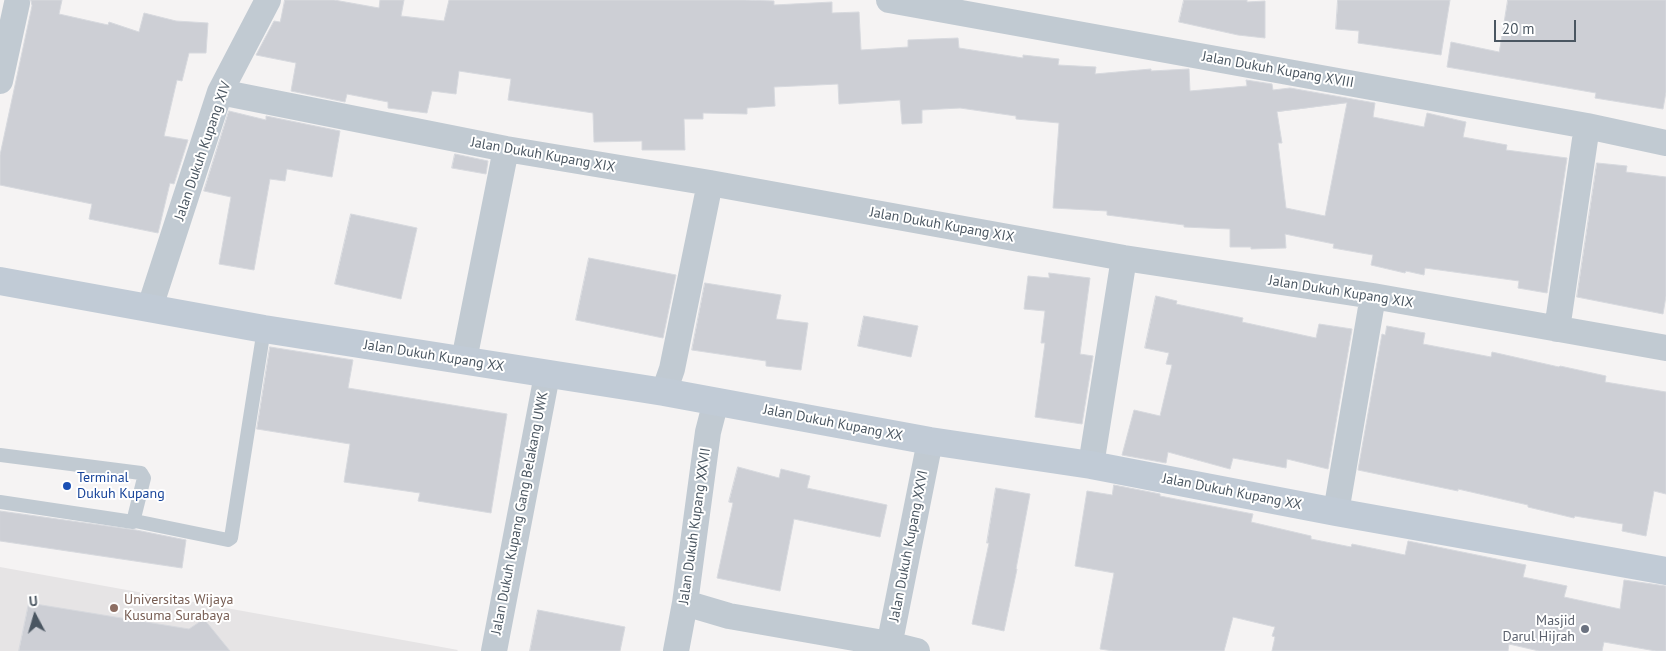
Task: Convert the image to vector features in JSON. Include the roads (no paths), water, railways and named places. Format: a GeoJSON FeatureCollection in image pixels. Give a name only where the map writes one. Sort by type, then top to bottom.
{"type":"FeatureCollection","features":[{"type":"Feature","properties":{"kind":"street","name":"Jalan Dukuh Kupang XIV"},"geometry":{"type":"LineString","coordinates":[[150,307],[220,92],[268,0]]}},
{"type":"Feature","properties":{"kind":"street","name":"Jalan Dukuh Kupang XVIII"},"geometry":{"type":"LineString","coordinates":[[888,0],[1587,126],[1666,143]]}},
{"type":"Feature","properties":{"kind":"street"},"geometry":{"type":"LineString","coordinates":[[0,81],[16,3]]}},
{"type":"Feature","properties":{"kind":"street","name":"Jalan Dukuh Kupang XIX"},"geometry":{"type":"LineString","coordinates":[[220,92],[506,149],[710,183],[1124,258],[1373,296],[1666,348]]}},
{"type":"Feature","properties":{"kind":"street"},"geometry":{"type":"LineString","coordinates":[[1557,329],[1587,126]]}},
{"type":"Feature","properties":{"kind":"street"},"geometry":{"type":"LineString","coordinates":[[464,360],[506,149]]}},
{"type":"Feature","properties":{"kind":"street"},"geometry":{"type":"LineString","coordinates":[[664,392],[672,369],[710,183]]}},
{"type":"Feature","properties":{"kind":"street"},"geometry":{"type":"LineString","coordinates":[[1091,465],[1124,258]]}},
{"type":"Feature","properties":{"kind":"street","name":"Jalan Dukuh Kupang XX"},"geometry":{"type":"LineString","coordinates":[[0,281],[264,329],[664,392],[930,441],[1091,465],[1336,512],[1666,571]]}},
{"type":"Feature","properties":{"kind":"street"},"geometry":{"type":"LineString","coordinates":[[1336,512],[1373,296]]}},
{"type":"Feature","properties":{"kind":"street","name":"Jalan Dukuh Kupang Gang Belakang UWK"},"geometry":{"type":"LineString","coordinates":[[494,651],[547,374]]}},
{"type":"Feature","properties":{"kind":"street","name":"Jalan Dukuh Kupang XXVII"},"geometry":{"type":"LineString","coordinates":[[676,651],[685,603],[708,432],[716,401]]}},
{"type":"Feature","properties":{"kind":"street","name":"Jalan Dukuh Kupang XXVI"},"geometry":{"type":"LineString","coordinates":[[889,647],[930,441]]}},
{"type":"Feature","properties":{"kind":"street"},"geometry":{"type":"LineString","coordinates":[[685,603],[728,616],[917,651]]}},
{"type":"Feature","properties":{"kind":"lane"},"geometry":{"type":"LineString","coordinates":[[0,502],[135,521],[228,540],[231,538],[264,329]]}},
{"type":"Feature","properties":{"kind":"lane"},"geometry":{"type":"LineString","coordinates":[[0,455],[141,473],[144,478],[135,521]]}},
{"type":"Feature","properties":{"kind":"place","name":"Terminal Dukuh Kupang"},"geometry":{"type":"Point","coordinates":[67,486]}},
{"type":"Feature","properties":{"kind":"place","name":"Universitas Wijaya Kusuma Surabaya"},"geometry":{"type":"Point","coordinates":[114,608]}},
{"type":"Feature","properties":{"kind":"place","name":"Masjid Darul Hijrah"},"geometry":{"type":"Point","coordinates":[1585,629]}}]}
